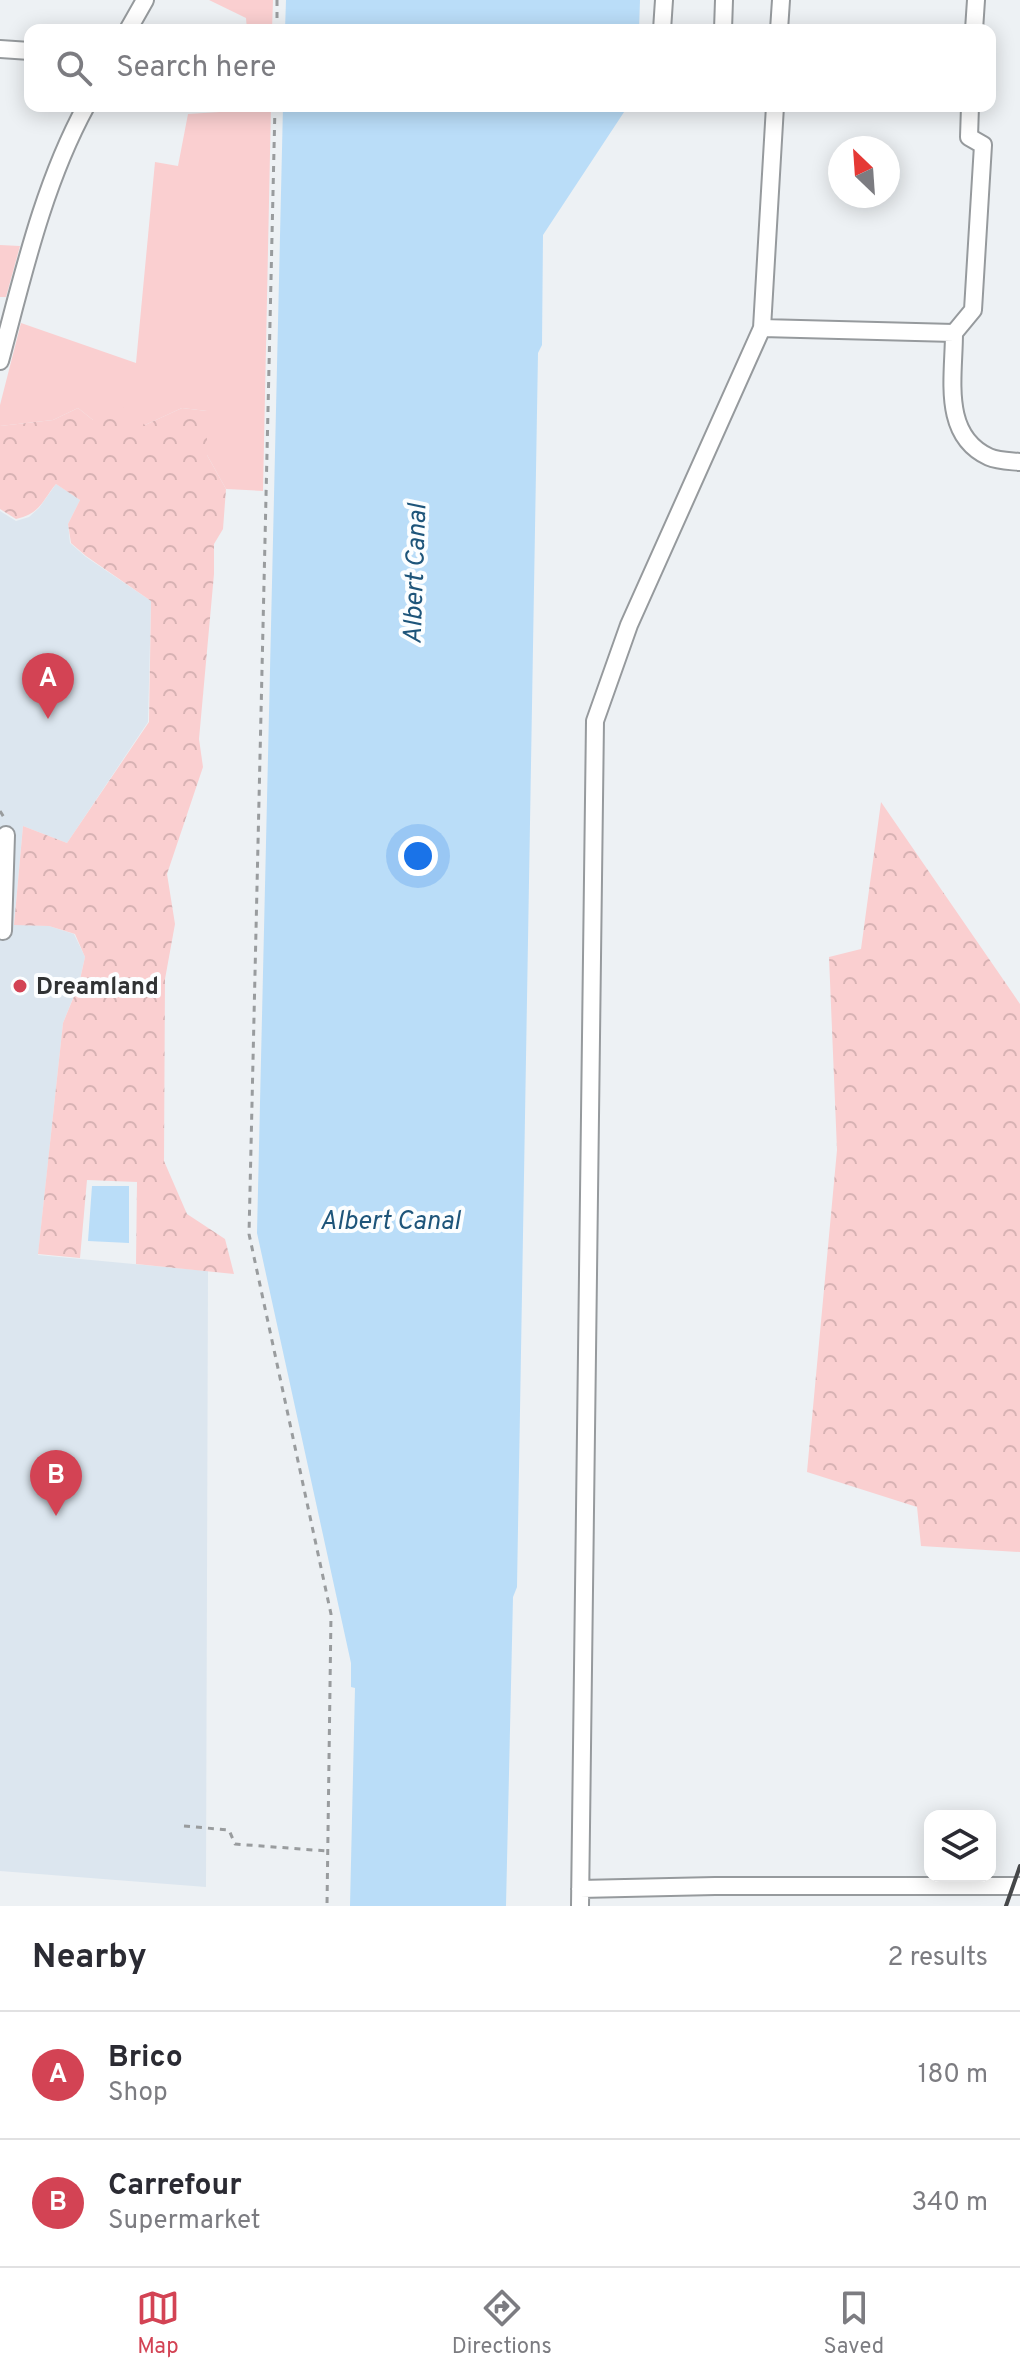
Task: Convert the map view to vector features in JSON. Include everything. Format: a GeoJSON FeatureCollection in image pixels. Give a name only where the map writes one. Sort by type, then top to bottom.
{"type":"FeatureCollection","features":[{"type":"Feature","properties":{"kind":"street"},"geometry":{"type":"LineString","coordinates":[[131,24],[145,0]]}},
{"type":"Feature","properties":{"kind":"street"},"geometry":{"type":"LineString","coordinates":[[662,24],[664,0]]}},
{"type":"Feature","properties":{"kind":"street"},"geometry":{"type":"LineString","coordinates":[[723,24],[724,0]]}},
{"type":"Feature","properties":{"kind":"street"},"geometry":{"type":"LineString","coordinates":[[779,24],[781,0]]}},
{"type":"Feature","properties":{"kind":"street"},"geometry":{"type":"LineString","coordinates":[[974,24],[976,0]]}},
{"type":"Feature","properties":{"kind":"street"},"geometry":{"type":"LineString","coordinates":[[0,49],[24,51]]}},
{"type":"Feature","properties":{"kind":"street"},"geometry":{"type":"LineString","coordinates":[[0,361],[29,252],[61,158],[83,112]]}},
{"type":"Feature","properties":{"kind":"street"},"geometry":{"type":"LineString","coordinates":[[774,112],[762,328],[629,625],[595,721],[580,1897],[715,1886],[1020,1886]]}},
{"type":"Feature","properties":{"kind":"street"},"geometry":{"type":"LineString","coordinates":[[970,112],[969,137],[983,145],[973,310],[954,333],[954,414],[962,436],[990,458],[1020,462]]}},
{"type":"Feature","properties":{"kind":"street"},"geometry":{"type":"LineString","coordinates":[[762,328],[954,333]]}},
{"type":"Feature","properties":{"kind":"street"},"geometry":{"type":"LineString","coordinates":[[3,931],[6,835]]}},
{"type":"Feature","properties":{"kind":"path"},"geometry":{"type":"LineString","coordinates":[[277,0],[277,24]]}},
{"type":"Feature","properties":{"kind":"path"},"geometry":{"type":"LineString","coordinates":[[275,112],[249,1234],[331,1614],[327,1906]]}},
{"type":"Feature","properties":{"kind":"path"},"geometry":{"type":"LineString","coordinates":[[184,1826],[229,1830],[235,1844],[328,1851]]}},
{"type":"Feature","properties":{"kind":"shaded area"},"geometry":{"type":"Polygon","coordinates":[[[56,484],[80,500],[68,524],[70,543],[151,601],[148,722],[67,843],[23,826],[14,924],[49,926],[74,934],[85,957],[79,983],[63,1023],[38,1255],[208,1271],[206,1887],[0,1871],[0,511],[16,521],[29,517],[56,484]]]}},
{"type":"Feature","properties":{"kind":"green space"},"geometry":{"type":"Polygon","coordinates":[[[209,0],[273,0],[272,24],[246,24],[246,18],[209,0]]]}},
{"type":"Feature","properties":{"kind":"green space"},"geometry":{"type":"Polygon","coordinates":[[[271,112],[263,491],[226,489],[207,455],[207,411],[182,408],[145,425],[93,420],[78,408],[53,420],[0,426],[0,405],[21,323],[136,363],[155,162],[178,166],[188,114],[271,112]]]}},
{"type":"Feature","properties":{"kind":"green space"},"geometry":{"type":"Polygon","coordinates":[[[0,245],[20,246],[6,297],[0,297],[0,245]]]}},
{"type":"Feature","properties":{"kind":"green space"},"geometry":{"type":"Polygon","coordinates":[[[117,403],[145,425],[182,408],[207,411],[207,455],[226,489],[223,529],[214,544],[199,739],[203,767],[167,874],[175,924],[165,979],[164,1161],[187,1214],[225,1239],[234,1274],[136,1264],[137,1182],[87,1180],[80,1258],[38,1254],[63,1023],[79,984],[85,957],[75,934],[49,926],[14,925],[23,826],[67,843],[149,722],[151,601],[71,543],[68,524],[80,500],[56,484],[40,506],[24,517],[16,519],[0,509],[0,426],[53,420],[78,408],[93,420],[117,403]]]}},
{"type":"Feature","properties":{"kind":"green space"},"geometry":{"type":"Polygon","coordinates":[[[881,802],[1020,1004],[1020,1552],[921,1546],[917,1507],[807,1472],[837,1150],[829,957],[861,949],[881,802]]]}},
{"type":"Feature","properties":{"kind":"water"},"geometry":{"type":"Polygon","coordinates":[[[286,0],[640,0],[639,24],[285,24],[286,0]]]}},
{"type":"Feature","properties":{"kind":"water","name":"Albert Canal"},"geometry":{"type":"Polygon","coordinates":[[[283,112],[624,112],[543,235],[542,345],[538,353],[517,1587],[513,1597],[506,1906],[350,1906],[355,1688],[351,1687],[351,1663],[257,1233],[283,112]]]}},
{"type":"Feature","properties":{"kind":"water"},"geometry":{"type":"Polygon","coordinates":[[[92,1186],[129,1186],[129,1243],[88,1241],[92,1186]]]}},
{"type":"Feature","properties":{"kind":"railway"},"geometry":{"type":"LineString","coordinates":[[1006,1906],[1020,1866]]}},
{"type":"Feature","properties":{"kind":"place","name":"Brico"},"geometry":{"type":"Point","coordinates":[48,719]}},
{"type":"Feature","properties":{"kind":"place","name":"Dreamland"},"geometry":{"type":"Point","coordinates":[20,986]}},
{"type":"Feature","properties":{"kind":"place","name":"Carrefour"},"geometry":{"type":"Point","coordinates":[56,1516]}}]}
